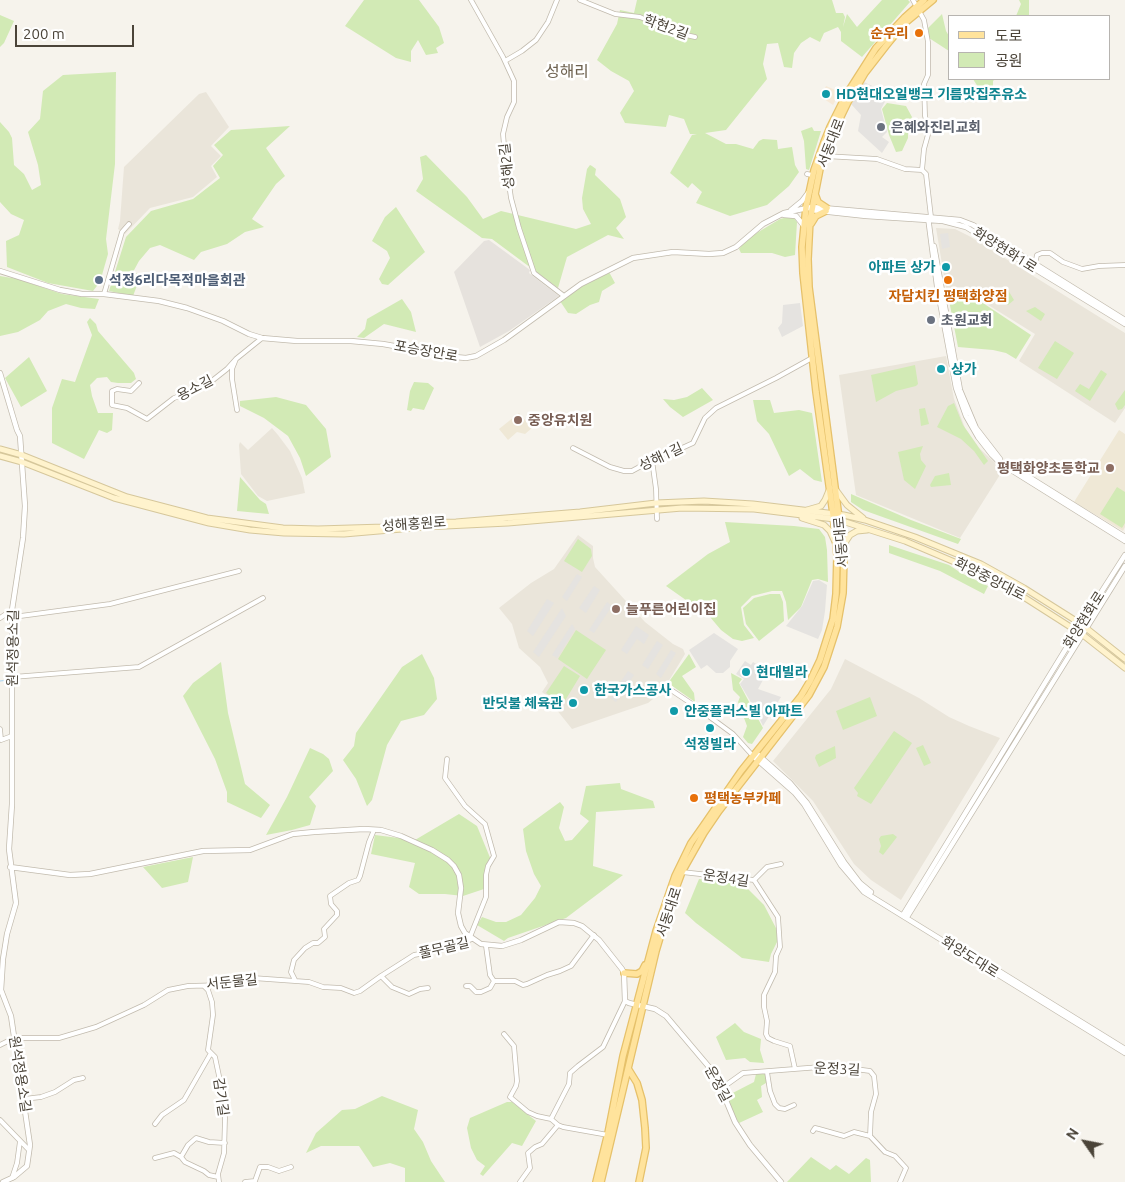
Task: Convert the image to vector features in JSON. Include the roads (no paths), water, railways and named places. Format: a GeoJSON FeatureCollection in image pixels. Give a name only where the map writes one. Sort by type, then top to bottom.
{"type":"FeatureCollection","features":[{"type":"Feature","properties":{"kind":"main road","name":"서동대로"},"geometry":{"type":"LineString","coordinates":[[812,192],[810,174],[830,127],[855,81],[876,48],[916,5],[924,0]]}},
{"type":"Feature","properties":{"kind":"main road","name":"서동대로"},"geometry":{"type":"LineString","coordinates":[[833,488],[812,358],[803,274],[812,192],[840,118],[865,73],[916,5],[933,0]]}},
{"type":"Feature","properties":{"kind":"main road"},"geometry":{"type":"LineString","coordinates":[[807,226],[816,216],[827,210],[817,201],[812,192]]}},
{"type":"Feature","properties":{"kind":"main road","name":"서동대로"},"geometry":{"type":"LineString","coordinates":[[596,1182],[629,1070],[648,961],[667,897],[683,859],[703,826],[757,757],[809,696],[824,667],[842,607],[844,556],[836,517],[809,287],[807,226]]}},
{"type":"Feature","properties":{"kind":"main road","name":"성해홍원로"},"geometry":{"type":"LineString","coordinates":[[0,449],[22,455],[127,497],[207,518],[283,528],[384,527],[416,523],[456,522],[580,512],[656,503],[727,502],[804,510],[836,517]]}},
{"type":"Feature","properties":{"kind":"main road","name":"성해홍원로"},"geometry":{"type":"LineString","coordinates":[[0,456],[22,462],[114,498],[210,523],[250,530],[284,533],[344,534],[425,527],[508,523],[656,509],[726,508],[836,517]]}},
{"type":"Feature","properties":{"kind":"main road"},"geometry":{"type":"LineString","coordinates":[[804,510],[821,506],[833,488],[847,505],[865,520]]}},
{"type":"Feature","properties":{"kind":"main road"},"geometry":{"type":"LineString","coordinates":[[782,512],[824,525],[830,531],[836,546]]}},
{"type":"Feature","properties":{"kind":"main road","name":"서동대로"},"geometry":{"type":"LineString","coordinates":[[601,1182],[622,1056],[640,1006],[668,910],[682,872],[704,833],[800,696],[820,660],[833,619],[836,587],[836,517]]}},
{"type":"Feature","properties":{"kind":"main road","name":"화양중앙대로"},"geometry":{"type":"LineString","coordinates":[[836,517],[865,520],[915,537],[981,564],[1024,588],[1081,624],[1125,659]]}},
{"type":"Feature","properties":{"kind":"main road","name":"화양중앙대로"},"geometry":{"type":"LineString","coordinates":[[836,517],[869,530],[906,541],[997,580],[1083,635],[1125,668]]}},
{"type":"Feature","properties":{"kind":"main road"},"geometry":{"type":"LineString","coordinates":[[844,556],[845,544],[850,535],[857,531],[869,530]]}},
{"type":"Feature","properties":{"kind":"main road"},"geometry":{"type":"LineString","coordinates":[[624,972],[637,974],[642,971],[648,961]]}},
{"type":"Feature","properties":{"kind":"main road"},"geometry":{"type":"LineString","coordinates":[[629,1070],[637,1083],[642,1100],[645,1128],[646,1148],[639,1182]]}},
{"type":"Feature","properties":{"kind":"street","name":"성해2길"},"geometry":{"type":"LineString","coordinates":[[471,0],[514,81],[514,102],[507,117],[503,134],[510,198],[534,273],[564,296]]}},
{"type":"Feature","properties":{"kind":"street"},"geometry":{"type":"LineString","coordinates":[[505,61],[536,40],[548,22],[557,0]]}},
{"type":"Feature","properties":{"kind":"street","name":"학현2길"},"geometry":{"type":"LineString","coordinates":[[580,0],[615,14],[640,17],[677,33],[695,37]]}},
{"type":"Feature","properties":{"kind":"street"},"geometry":{"type":"LineString","coordinates":[[916,5],[927,32],[928,51],[928,75],[924,84],[925,116],[929,133],[924,149],[922,170]]}},
{"type":"Feature","properties":{"kind":"street"},"geometry":{"type":"LineString","coordinates":[[825,156],[877,159],[906,169],[922,170],[926,174],[937,286],[956,388],[966,416],[978,437],[1001,463],[1125,539]]}},
{"type":"Feature","properties":{"kind":"street"},"geometry":{"type":"LineString","coordinates":[[783,214],[790,211],[812,192]]}},
{"type":"Feature","properties":{"kind":"street"},"geometry":{"type":"LineString","coordinates":[[790,211],[809,209]]}},
{"type":"Feature","properties":{"kind":"street"},"geometry":{"type":"LineString","coordinates":[[783,214],[809,209]]}},
{"type":"Feature","properties":{"kind":"street","name":"화양현화1로"},"geometry":{"type":"LineString","coordinates":[[809,209],[960,220],[973,226],[1125,320]]}},
{"type":"Feature","properties":{"kind":"street"},"geometry":{"type":"LineString","coordinates":[[783,214],[796,216],[807,226]]}},
{"type":"Feature","properties":{"kind":"street","name":"포승장안로"},"geometry":{"type":"LineString","coordinates":[[0,271],[60,290],[82,294],[104,294],[187,308],[262,338],[383,344],[439,355],[466,358],[476,356],[504,340],[582,284],[633,258],[673,252],[709,254],[728,251],[736,247],[763,224],[783,214]]}},
{"type":"Feature","properties":{"kind":"street","name":"화양현화1로"},"geometry":{"type":"LineString","coordinates":[[930,219],[966,227],[1125,324]]}},
{"type":"Feature","properties":{"kind":"street"},"geometry":{"type":"LineString","coordinates":[[104,294],[122,232],[129,224]]}},
{"type":"Feature","properties":{"kind":"street"},"geometry":{"type":"LineString","coordinates":[[1035,264],[1037,255],[1050,253],[1063,262],[1082,269],[1125,265]]}},
{"type":"Feature","properties":{"kind":"street","name":"용소길"},"geometry":{"type":"LineString","coordinates":[[139,382],[131,391],[117,389],[112,391],[112,405],[127,408],[147,419],[174,398],[208,384],[262,338]]}},
{"type":"Feature","properties":{"kind":"street","name":"성해1길"},"geometry":{"type":"LineString","coordinates":[[573,448],[610,468],[632,471],[667,452],[692,443],[705,418],[716,408],[812,358]]}},
{"type":"Feature","properties":{"kind":"street","name":"용소길"},"geometry":{"type":"LineString","coordinates":[[236,359],[232,369],[232,379],[237,410]]}},
{"type":"Feature","properties":{"kind":"street","name":"원석정용소길"},"geometry":{"type":"LineString","coordinates":[[0,373],[16,430],[20,436],[25,506],[24,538],[12,610],[12,804],[9,849],[16,903],[7,934],[3,959],[2,990],[11,1016],[30,1150]]}},
{"type":"Feature","properties":{"kind":"street"},"geometry":{"type":"LineString","coordinates":[[652,460],[657,519]]}},
{"type":"Feature","properties":{"kind":"street","name":"화양현화로"},"geometry":{"type":"LineString","coordinates":[[1047,686],[1081,624],[1125,555]]}},
{"type":"Feature","properties":{"kind":"street","name":"화양현화로"},"geometry":{"type":"LineString","coordinates":[[1047,686],[1083,635],[1125,566]]}},
{"type":"Feature","properties":{"kind":"street"},"geometry":{"type":"LineString","coordinates":[[13,616],[110,604],[239,571]]}},
{"type":"Feature","properties":{"kind":"street"},"geometry":{"type":"LineString","coordinates":[[13,677],[139,666],[263,598]]}},
{"type":"Feature","properties":{"kind":"street"},"geometry":{"type":"LineString","coordinates":[[0,618],[12,610]]}},
{"type":"Feature","properties":{"kind":"street"},"geometry":{"type":"LineString","coordinates":[[665,686],[733,734],[757,757]]}},
{"type":"Feature","properties":{"kind":"street"},"geometry":{"type":"LineString","coordinates":[[906,915],[1047,686]]}},
{"type":"Feature","properties":{"kind":"street"},"geometry":{"type":"LineString","coordinates":[[0,729],[1,740],[12,736]]}},
{"type":"Feature","properties":{"kind":"street","name":"화양도대로"},"geometry":{"type":"LineString","coordinates":[[757,757],[795,793],[844,862],[866,889],[1125,1053]]}},
{"type":"Feature","properties":{"kind":"street"},"geometry":{"type":"LineString","coordinates":[[10,867],[70,875],[90,874],[203,851],[250,850],[293,834],[374,830],[401,836],[432,850],[454,866],[459,875],[461,888],[458,903],[460,922],[465,933],[471,938],[486,897],[486,875],[488,866],[494,856],[485,824],[465,806],[445,778],[447,758]]}},
{"type":"Feature","properties":{"kind":"street"},"geometry":{"type":"LineString","coordinates":[[295,980],[291,972],[294,960],[304,948],[313,943],[318,943],[325,937],[324,928],[338,915],[338,911],[331,904],[330,896],[349,883],[358,880],[374,830]]}},
{"type":"Feature","properties":{"kind":"street"},"geometry":{"type":"LineString","coordinates":[[754,880],[767,867],[781,864]]}},
{"type":"Feature","properties":{"kind":"street","name":"운정4길"},"geometry":{"type":"LineString","coordinates":[[682,872],[754,880],[778,917],[781,941],[776,956],[775,972],[764,995],[764,1007]]}},
{"type":"Feature","properties":{"kind":"street","name":"화양도대로"},"geometry":{"type":"LineString","coordinates":[[906,915],[1125,1049]]}},
{"type":"Feature","properties":{"kind":"street","name":"풀무골길"},"geometry":{"type":"LineString","coordinates":[[295,980],[323,987],[341,988],[354,993],[360,991],[394,966],[414,955],[450,948],[471,938],[486,946],[502,946],[521,940],[560,922],[574,923],[582,926],[594,935],[615,958],[624,972]]}},
{"type":"Feature","properties":{"kind":"street"},"geometry":{"type":"LineString","coordinates":[[494,981],[515,981],[523,985],[571,966],[594,935]]}},
{"type":"Feature","properties":{"kind":"street"},"geometry":{"type":"LineString","coordinates":[[486,946],[490,975],[494,981]]}},
{"type":"Feature","properties":{"kind":"street"},"geometry":{"type":"LineString","coordinates":[[550,1119],[569,1084],[570,1073],[604,1047],[625,1001],[624,972]]}},
{"type":"Feature","properties":{"kind":"street"},"geometry":{"type":"LineString","coordinates":[[380,976],[392,987],[409,994],[428,988]]}},
{"type":"Feature","properties":{"kind":"street","name":"서둔물길"},"geometry":{"type":"LineString","coordinates":[[0,1045],[14,1038],[59,1038],[96,1027],[144,1005],[168,990],[188,986],[230,984],[253,978],[283,981],[295,980]]}},
{"type":"Feature","properties":{"kind":"street"},"geometry":{"type":"LineString","coordinates":[[466,986],[470,986],[476,992],[481,992],[490,988],[494,981]]}},
{"type":"Feature","properties":{"kind":"street","name":"감기길"},"geometry":{"type":"LineString","coordinates":[[181,1157],[185,1162],[218,1180],[225,1143],[223,1095],[215,1057],[207,1046],[213,1015],[212,1002],[208,990],[204,986]]}},
{"type":"Feature","properties":{"kind":"street"},"geometry":{"type":"LineString","coordinates":[[625,1001],[640,1006]]}},
{"type":"Feature","properties":{"kind":"street","name":"운정길"},"geometry":{"type":"LineString","coordinates":[[640,1006],[655,1009],[666,1016],[715,1074],[735,1122],[781,1182]]}},
{"type":"Feature","properties":{"kind":"street","name":"운정3길"},"geometry":{"type":"LineString","coordinates":[[764,1007],[768,1038],[790,1046],[795,1069]]}},
{"type":"Feature","properties":{"kind":"street"},"geometry":{"type":"LineString","coordinates":[[504,1034],[514,1046],[515,1052],[516,1086],[510,1097],[528,1112],[550,1119],[558,1125],[610,1136]]}},
{"type":"Feature","properties":{"kind":"street","name":"감기길"},"geometry":{"type":"LineString","coordinates":[[155,1124],[162,1115],[184,1100],[211,1053]]}},
{"type":"Feature","properties":{"kind":"street","name":"운정3길"},"geometry":{"type":"LineString","coordinates":[[722,1088],[743,1073],[833,1066],[870,1071],[874,1076],[876,1094],[870,1112],[870,1136]]}},
{"type":"Feature","properties":{"kind":"street"},"geometry":{"type":"LineString","coordinates":[[767,1072],[770,1091],[775,1104],[779,1108],[785,1109],[794,1105]]}},
{"type":"Feature","properties":{"kind":"street"},"geometry":{"type":"LineString","coordinates":[[24,1099],[55,1092],[74,1080],[83,1078]]}},
{"type":"Feature","properties":{"kind":"street"},"geometry":{"type":"LineString","coordinates":[[0,1120],[30,1150],[27,1166],[12,1178],[3,1182]]}},
{"type":"Feature","properties":{"kind":"street"},"geometry":{"type":"LineString","coordinates":[[520,1182],[530,1168],[528,1153],[542,1144],[558,1125]]}},
{"type":"Feature","properties":{"kind":"street"},"geometry":{"type":"LineString","coordinates":[[813,1131],[815,1128],[844,1136],[854,1132],[870,1136],[885,1152],[896,1156],[906,1168],[900,1182]]}},
{"type":"Feature","properties":{"kind":"street"},"geometry":{"type":"LineString","coordinates":[[154,1158],[174,1153],[181,1157],[188,1145],[196,1138],[209,1142],[225,1143]]}},
{"type":"Feature","properties":{"kind":"street"},"geometry":{"type":"LineString","coordinates":[[12,1178],[17,1163],[20,1142]]}},
{"type":"Feature","properties":{"kind":"street"},"geometry":{"type":"LineString","coordinates":[[244,1182],[255,1180],[258,1171],[263,1166],[279,1171],[291,1167]]}},
{"type":"Feature","properties":{"kind":"waterway"},"geometry":{"type":"LineString","coordinates":[[0,681],[9,680]]}},
{"type":"Feature","properties":{"kind":"place","name":"순우리"},"geometry":{"type":"Point","coordinates":[919,33]}},
{"type":"Feature","properties":{"kind":"place","name":"HD현대오일뱅크 기름맛집주유소"},"geometry":{"type":"Point","coordinates":[826,94]}},
{"type":"Feature","properties":{"kind":"place","name":"은혜와진리교회"},"geometry":{"type":"Point","coordinates":[881,127]}},
{"type":"Feature","properties":{"kind":"place","name":"아파트 상가"},"geometry":{"type":"Point","coordinates":[946,267]}},
{"type":"Feature","properties":{"kind":"place","name":"석정6리다목적마을회관"},"geometry":{"type":"Point","coordinates":[99,280]}},
{"type":"Feature","properties":{"kind":"place","name":"자담치킨 평택화양점"},"geometry":{"type":"Point","coordinates":[948,280]}},
{"type":"Feature","properties":{"kind":"place","name":"초원교회"},"geometry":{"type":"Point","coordinates":[931,320]}},
{"type":"Feature","properties":{"kind":"place","name":"상가"},"geometry":{"type":"Point","coordinates":[941,369]}},
{"type":"Feature","properties":{"kind":"place","name":"중앙유치원"},"geometry":{"type":"Point","coordinates":[518,420]}},
{"type":"Feature","properties":{"kind":"place","name":"평택화양초등학교"},"geometry":{"type":"Point","coordinates":[1110,468]}},
{"type":"Feature","properties":{"kind":"place","name":"늘푸른어린이집"},"geometry":{"type":"Point","coordinates":[616,609]}},
{"type":"Feature","properties":{"kind":"place","name":"현대빌라"},"geometry":{"type":"Point","coordinates":[746,672]}},
{"type":"Feature","properties":{"kind":"place","name":"한국가스공사"},"geometry":{"type":"Point","coordinates":[584,690]}},
{"type":"Feature","properties":{"kind":"place","name":"반딧불 체육관"},"geometry":{"type":"Point","coordinates":[573,703]}},
{"type":"Feature","properties":{"kind":"place","name":"안중플러스빌 아파트"},"geometry":{"type":"Point","coordinates":[674,711]}},
{"type":"Feature","properties":{"kind":"place","name":"석정빌라"},"geometry":{"type":"Point","coordinates":[710,728]}},
{"type":"Feature","properties":{"kind":"place","name":"평택농부카페"},"geometry":{"type":"Point","coordinates":[694,798]}},
{"type":"Feature","properties":{"kind":"district","name":"성해리"},"geometry":{"type":"Point","coordinates":[567,72]}}]}
